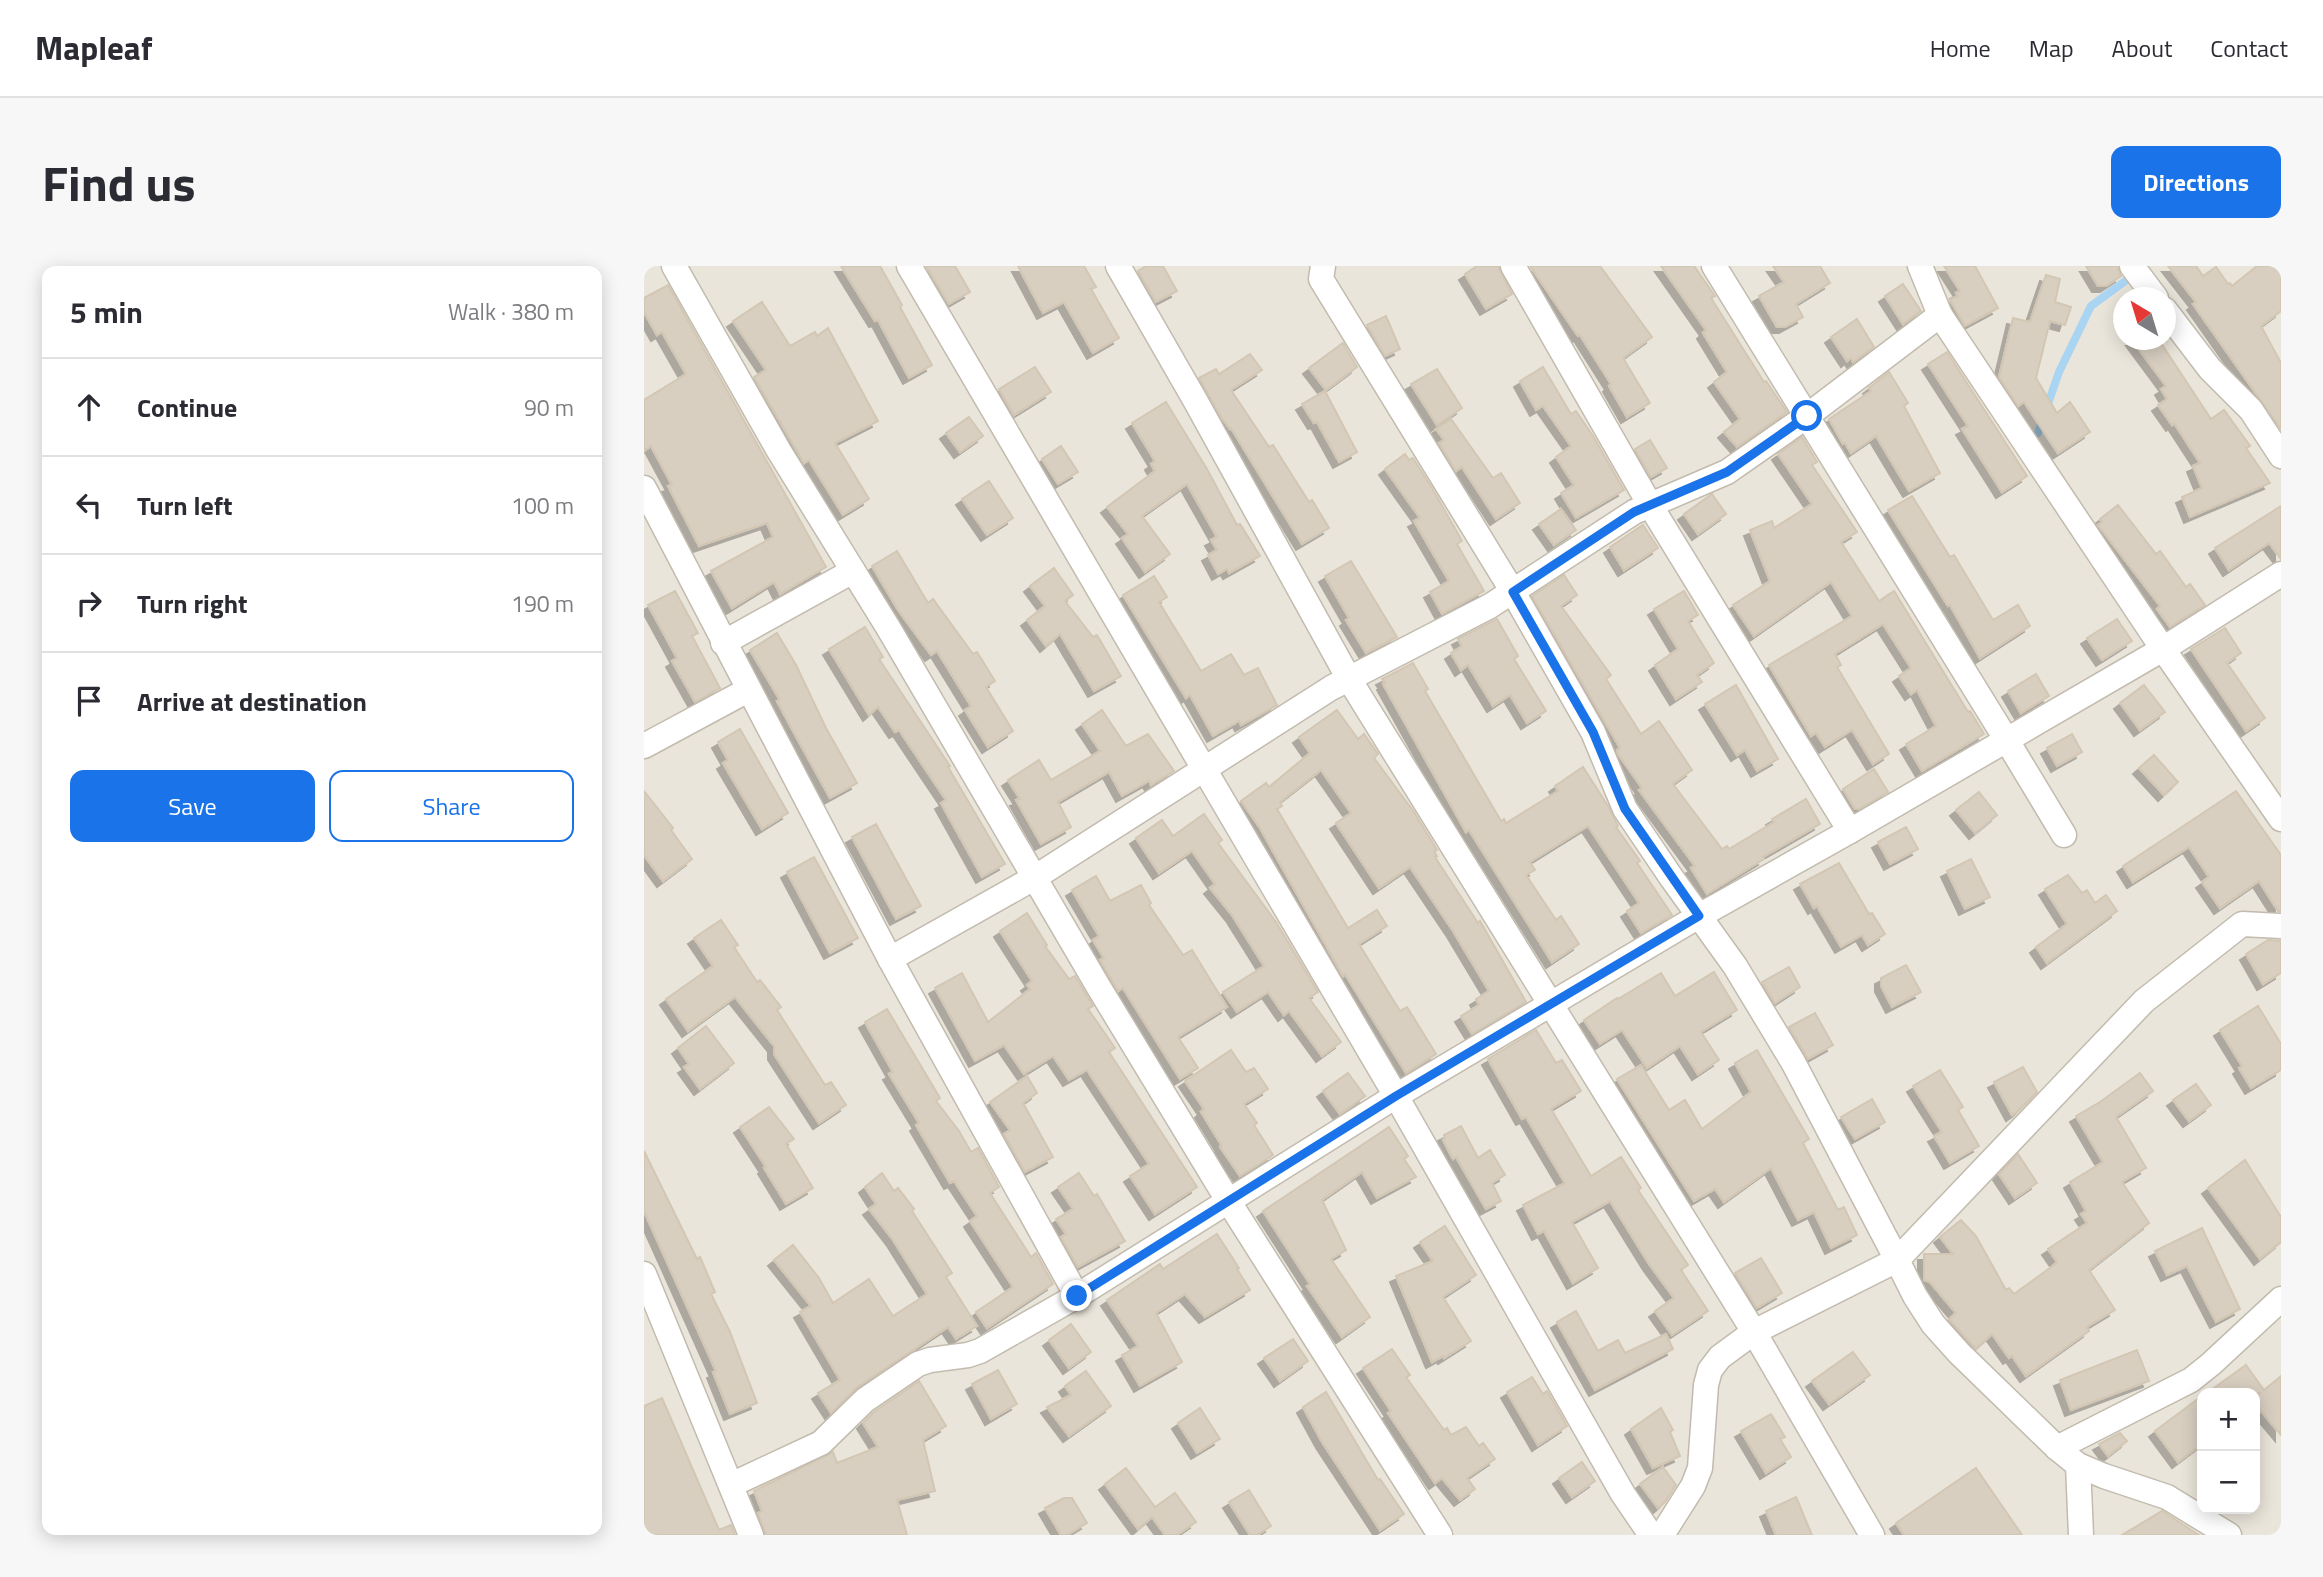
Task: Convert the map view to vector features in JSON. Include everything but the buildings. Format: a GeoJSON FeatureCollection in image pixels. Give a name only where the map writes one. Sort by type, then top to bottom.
{"type":"FeatureCollection","features":[{"type":"Feature","properties":{"kind":"street"},"geometry":{"type":"LineString","coordinates":[[674,266],[779,451],[1229,1202],[1440,1535]]}},
{"type":"Feature","properties":{"kind":"street"},"geometry":{"type":"LineString","coordinates":[[909,266],[1396,1096],[1623,1494],[1651,1535]]}},
{"type":"Feature","properties":{"kind":"street"},"geometry":{"type":"LineString","coordinates":[[1118,266],[1349,679],[1754,1332],[1872,1535]]}},
{"type":"Feature","properties":{"kind":"street"},"geometry":{"type":"LineString","coordinates":[[1322,266],[1321,279],[1513,592],[1593,732],[1625,809],[1735,966],[1793,1062],[1915,1296],[1933,1324],[1959,1353],[2078,1465],[2167,1497],[2229,1535]]}},
{"type":"Feature","properties":{"kind":"street"},"geometry":{"type":"LineString","coordinates":[[1513,266],[1650,505],[1850,831]]}},
{"type":"Feature","properties":{"kind":"street"},"geometry":{"type":"LineString","coordinates":[[1714,266],[2064,835]]}},
{"type":"Feature","properties":{"kind":"street"},"geometry":{"type":"LineString","coordinates":[[1920,266],[1940,315],[2163,649],[2281,819]]}},
{"type":"Feature","properties":{"kind":"street"},"geometry":{"type":"LineString","coordinates":[[890,959],[1034,878],[1331,688],[1513,592],[1634,512],[1727,472],[1807,416],[1940,315]]}},
{"type":"Feature","properties":{"kind":"street"},"geometry":{"type":"LineString","coordinates":[[2176,324],[2210,369],[2251,410],[2281,456]]}},
{"type":"Feature","properties":{"kind":"street"},"geometry":{"type":"LineString","coordinates":[[644,488],[890,959],[1077,1296]]}},
{"type":"Feature","properties":{"kind":"street"},"geometry":{"type":"LineString","coordinates":[[723,643],[853,571]]}},
{"type":"Feature","properties":{"kind":"street"},"geometry":{"type":"LineString","coordinates":[[731,1485],[821,1443],[865,1400],[918,1364],[980,1351],[1077,1296],[1396,1096],[1699,916],[2163,649],[2281,574]]}},
{"type":"Feature","properties":{"kind":"street"},"geometry":{"type":"LineString","coordinates":[[644,746],[748,690]]}},
{"type":"Feature","properties":{"kind":"street"},"geometry":{"type":"LineString","coordinates":[[1662,1535],[1693,1486],[1700,1468],[1706,1385],[1710,1370],[1720,1357],[1754,1332],[1897,1260],[2144,1001],[2228,933],[2242,925],[2281,926]]}},
{"type":"Feature","properties":{"kind":"street"},"geometry":{"type":"LineString","coordinates":[[644,1274],[751,1535]]}},
{"type":"Feature","properties":{"kind":"street"},"geometry":{"type":"LineString","coordinates":[[2057,1448],[2191,1380],[2281,1299]]}},
{"type":"Feature","properties":{"kind":"street"},"geometry":{"type":"LineString","coordinates":[[2078,1465],[2081,1535]]}},
{"type":"Feature","properties":{"kind":"shaded area"},"geometry":{"type":"Polygon","coordinates":[[[644,266],[2281,266],[2281,1535],[644,1535],[644,266]]]}},
{"type":"Feature","properties":{"kind":"waterway"},"geometry":{"type":"LineString","coordinates":[[2038,433],[2059,372],[2091,306],[2128,279],[2132,271]]}},
{"type":"Feature","properties":{"kind":"route"},"geometry":{"type":"LineString","coordinates":[[1077,1296],[1396,1096],[1699,916],[1625,809],[1593,732],[1513,592],[1634,512],[1727,472],[1807,416]]}}]}
